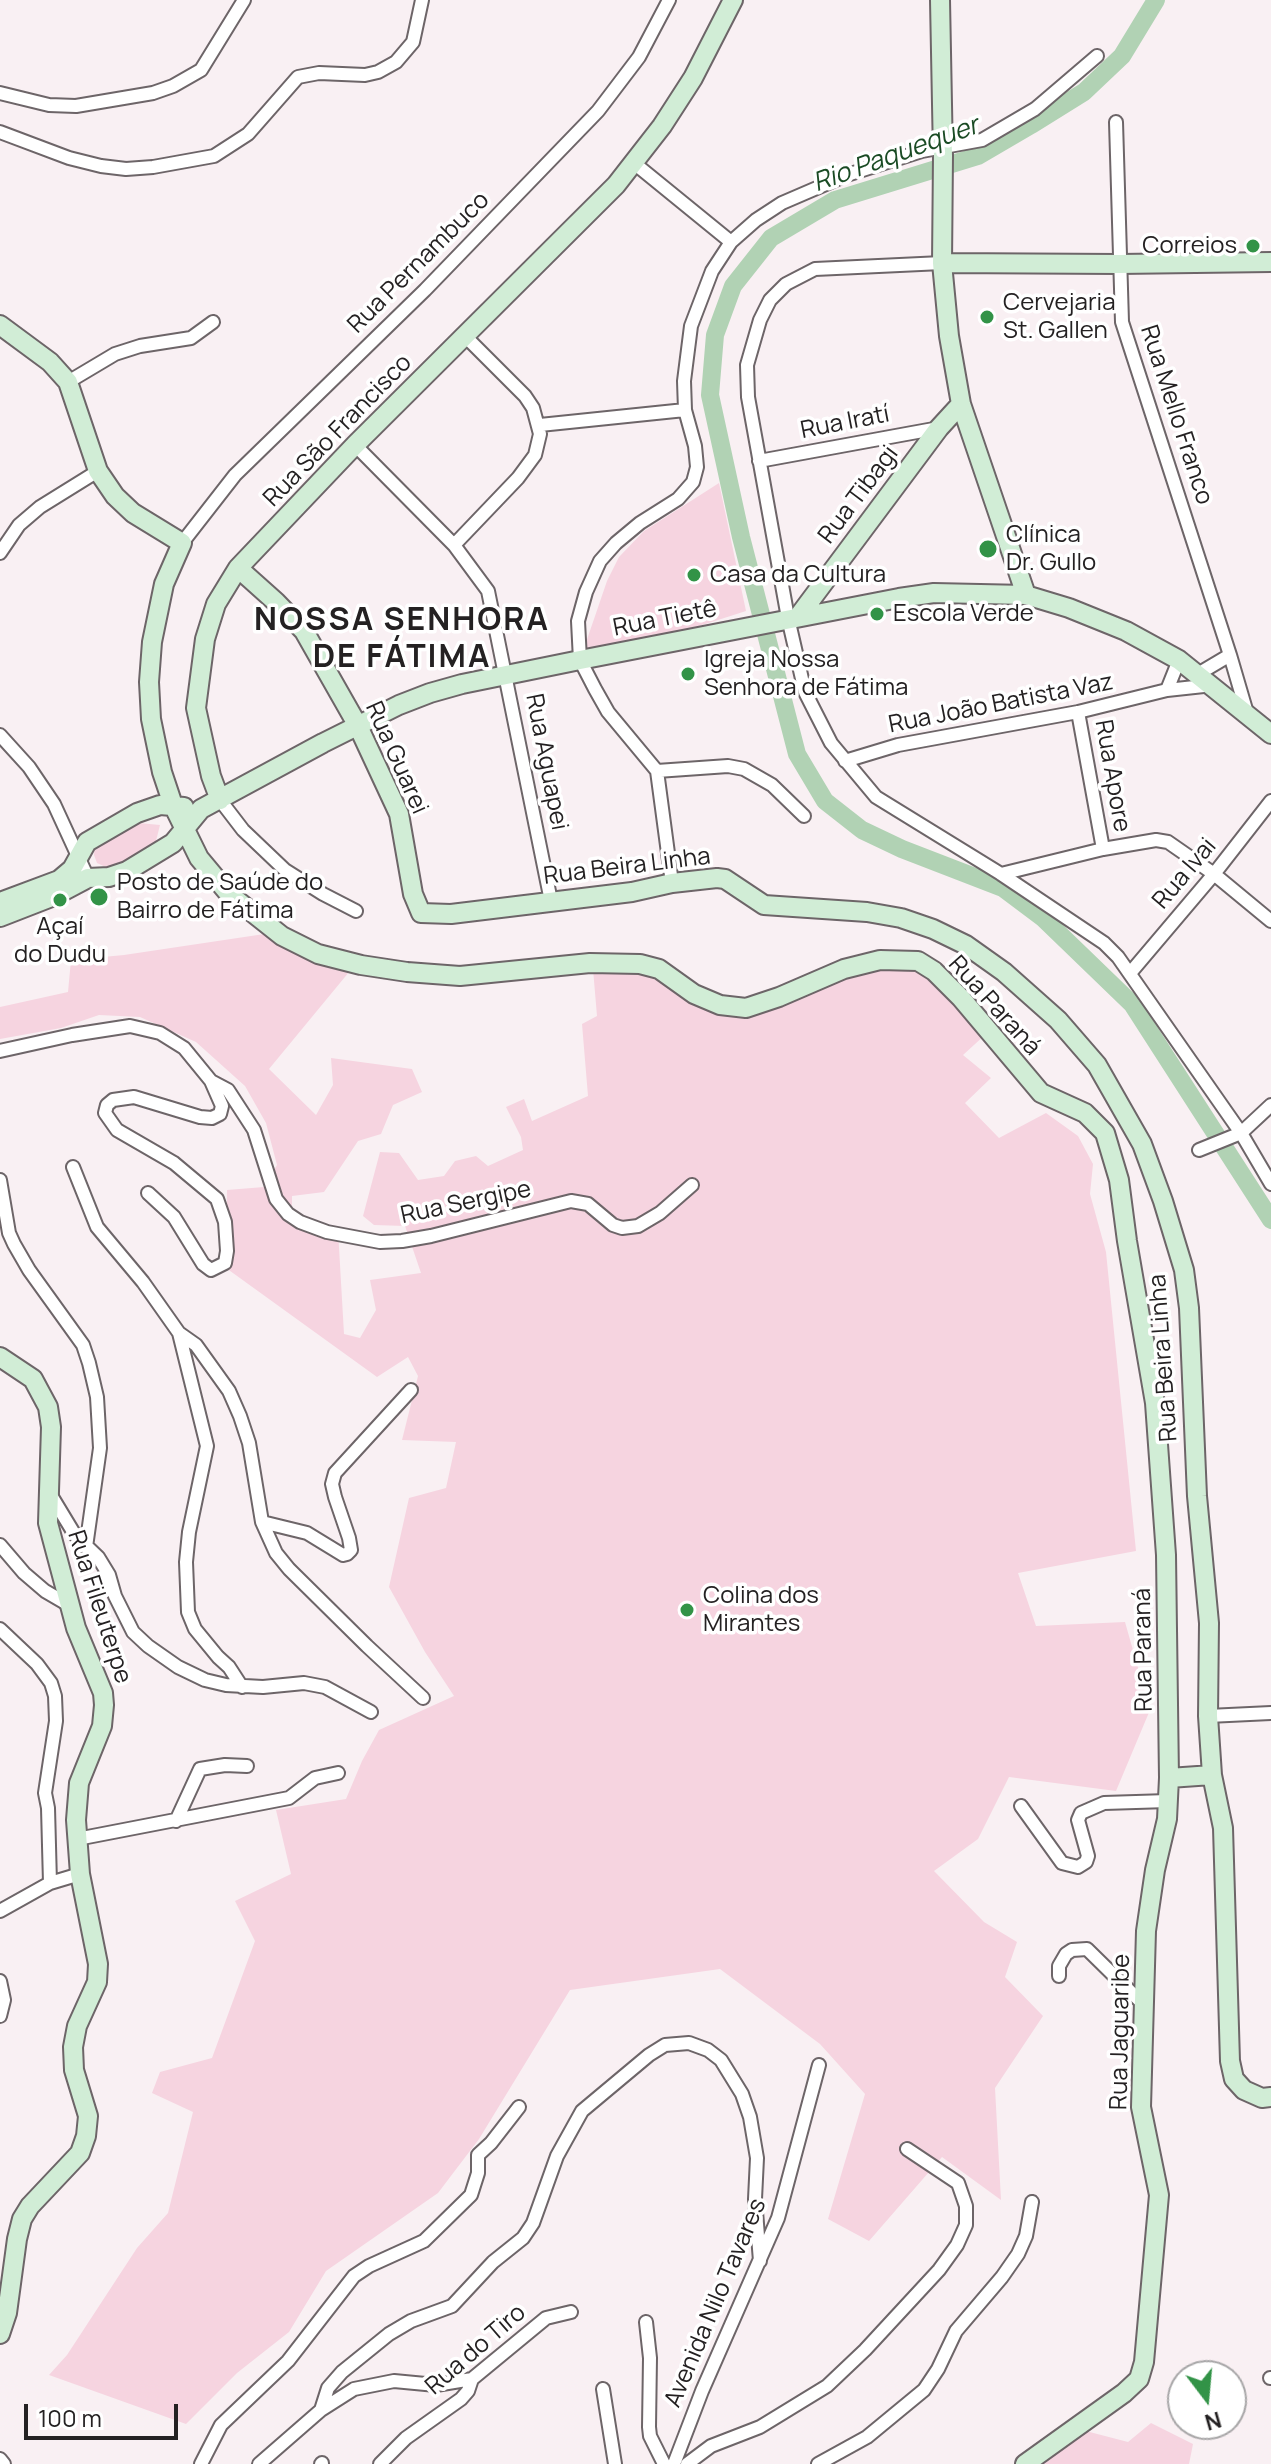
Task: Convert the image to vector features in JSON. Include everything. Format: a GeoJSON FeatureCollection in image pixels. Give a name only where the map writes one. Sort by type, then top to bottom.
{"type":"FeatureCollection","features":[{"type":"Feature","properties":{"kind":"street"},"geometry":{"type":"LineString","coordinates":[[0,93],[49,105],[76,106],[153,93],[173,86],[201,70],[244,0]]}},
{"type":"Feature","properties":{"kind":"street"},"geometry":{"type":"LineString","coordinates":[[0,132],[69,158],[126,169],[214,156],[248,134],[298,77],[319,73],[365,75],[396,62],[413,42],[422,0]]}},
{"type":"Feature","properties":{"kind":"street","name":"Rua Pernambuco"},"geometry":{"type":"LineString","coordinates":[[182,543],[235,475],[425,290],[598,111],[639,57],[669,0]]}},
{"type":"Feature","properties":{"kind":"street","name":"Rua São Francisco"},"geometry":{"type":"LineString","coordinates":[[356,911],[285,870],[243,830],[220,800],[211,776],[196,708],[205,639],[216,604],[238,568],[355,445],[583,221],[634,163],[693,78],[733,0]]}},
{"type":"Feature","properties":{"kind":"street"},"geometry":{"type":"LineString","coordinates":[[940,0],[942,263],[949,336],[961,404],[1026,595]]}},
{"type":"Feature","properties":{"kind":"street"},"geometry":{"type":"LineString","coordinates":[[672,883],[657,771],[608,712],[580,660],[578,621],[586,592],[600,561],[616,543],[640,523],[678,499],[693,482],[697,467],[685,410],[684,381],[691,326],[712,271],[731,242],[756,220],[809,190],[922,151],[943,152],[982,140],[1035,109],[1097,56]]}},
{"type":"Feature","properties":{"kind":"street","name":"Rua Mello Franco"},"geometry":{"type":"LineString","coordinates":[[1116,122],[1122,322],[1247,713]]}},
{"type":"Feature","properties":{"kind":"street"},"geometry":{"type":"LineString","coordinates":[[634,163],[731,242]]}},
{"type":"Feature","properties":{"kind":"street"},"geometry":{"type":"LineString","coordinates":[[1271,262],[942,263],[815,269],[786,284],[770,300],[760,320],[747,365],[748,397],[788,619],[805,692],[831,743],[876,797],[1001,874],[1104,943],[1131,972],[1180,1048],[1241,1133],[1271,1184]]}},
{"type":"Feature","properties":{"kind":"street"},"geometry":{"type":"LineString","coordinates":[[68,382],[115,354],[140,346],[191,338],[213,322]]}},
{"type":"Feature","properties":{"kind":"street"},"geometry":{"type":"LineString","coordinates":[[0,325],[50,362],[68,382],[98,471],[115,496],[133,513],[182,543]]}},
{"type":"Feature","properties":{"kind":"street"},"geometry":{"type":"LineString","coordinates":[[454,545],[518,478],[535,455],[540,425],[525,396],[465,336]]}},
{"type":"Feature","properties":{"kind":"street","name":"Rua Tibagi"},"geometry":{"type":"LineString","coordinates":[[788,619],[961,404]]}},
{"type":"Feature","properties":{"kind":"street"},"geometry":{"type":"LineString","coordinates":[[540,425],[685,410]]}},
{"type":"Feature","properties":{"kind":"street","name":"Rua Iratí"},"geometry":{"type":"LineString","coordinates":[[759,461],[939,428]]}},
{"type":"Feature","properties":{"kind":"street","name":"Rua Aguapei"},"geometry":{"type":"LineString","coordinates":[[355,445],[454,545],[488,591],[551,901]]}},
{"type":"Feature","properties":{"kind":"street"},"geometry":{"type":"LineString","coordinates":[[0,553],[19,525],[40,507],[98,471]]}},
{"type":"Feature","properties":{"kind":"street","name":"Rua Paraná"},"geometry":{"type":"LineString","coordinates":[[182,543],[164,584],[152,642],[149,682],[151,719],[162,772],[173,805],[199,858],[229,894],[282,936],[318,954],[361,965],[460,976],[516,973],[590,963],[640,964],[659,969],[707,1000],[746,1008],[844,969],[880,960],[918,961],[934,971],[961,998],[1041,1093],[1085,1113],[1105,1133],[1119,1180],[1155,1403],[1166,1555],[1169,1778]]}},
{"type":"Feature","properties":{"kind":"street","name":"Rua Guarei"},"geometry":{"type":"LineString","coordinates":[[238,568],[304,631],[358,726],[399,814],[417,908]]}},
{"type":"Feature","properties":{"kind":"street","name":"Rua Tietê"},"geometry":{"type":"LineString","coordinates":[[52,891],[88,878],[109,877],[127,871],[173,843],[201,809],[358,726],[430,693],[580,660],[934,593],[1026,595],[1126,631],[1179,660],[1206,679],[1271,734]]}},
{"type":"Feature","properties":{"kind":"street"},"geometry":{"type":"LineString","coordinates":[[1206,679],[1230,655]]}},
{"type":"Feature","properties":{"kind":"street"},"geometry":{"type":"LineString","coordinates":[[1167,690],[1179,660]]}},
{"type":"Feature","properties":{"kind":"street","name":"Rua João Batista Vaz"},"geometry":{"type":"LineString","coordinates":[[845,761],[898,745],[1078,712],[1206,679]]}},
{"type":"Feature","properties":{"kind":"street","name":"Rua Apore"},"geometry":{"type":"LineString","coordinates":[[1078,712],[1103,849]]}},
{"type":"Feature","properties":{"kind":"street"},"geometry":{"type":"LineString","coordinates":[[0,735],[29,767],[54,804],[88,878]]}},
{"type":"Feature","properties":{"kind":"street"},"geometry":{"type":"LineString","coordinates":[[657,771],[728,766],[744,769],[772,785],[804,816]]}},
{"type":"Feature","properties":{"kind":"street","name":"Rua Ivai"},"geometry":{"type":"LineString","coordinates":[[1131,972],[1271,801]]}},
{"type":"Feature","properties":{"kind":"street"},"geometry":{"type":"LineString","coordinates":[[0,917],[52,891],[87,842],[137,813],[160,805],[201,809]]}},
{"type":"Feature","properties":{"kind":"street"},"geometry":{"type":"LineString","coordinates":[[1001,874],[1103,849],[1156,840],[1168,842],[1214,874],[1271,921]]}},
{"type":"Feature","properties":{"kind":"street","name":"Rua Beira Linha"},"geometry":{"type":"LineString","coordinates":[[417,908],[426,914],[451,914],[632,892],[717,878],[725,879],[764,905],[867,912],[901,918],[966,945],[1004,972],[1058,1020],[1097,1065],[1142,1144],[1184,1270],[1189,1308],[1197,1496],[1209,1623],[1208,1716],[1212,1775],[1223,1828],[1230,2061],[1234,2079],[1244,2090],[1262,2098],[1271,2097]]}},
{"type":"Feature","properties":{"kind":"street"},"geometry":{"type":"LineString","coordinates":[[0,902],[52,891]]}},
{"type":"Feature","properties":{"kind":"street","name":"Rua Sergipe"},"geometry":{"type":"LineString","coordinates":[[0,1051],[130,1026],[148,1029],[171,1039],[202,1067],[211,1081],[228,1090],[254,1130],[276,1199],[288,1214],[327,1232],[380,1242],[402,1241],[571,1201],[588,1204],[613,1225],[622,1228],[638,1226],[660,1213],[692,1185]]}},
{"type":"Feature","properties":{"kind":"street"},"geometry":{"type":"LineString","coordinates":[[148,1193],[174,1217],[203,1264],[211,1270],[225,1263],[225,1222],[217,1199],[174,1163],[117,1130],[105,1113],[107,1105],[113,1100],[134,1097],[212,1118],[220,1114],[222,1106],[211,1081]]}},
{"type":"Feature","properties":{"kind":"street"},"geometry":{"type":"LineString","coordinates":[[1199,1150],[1241,1133],[1271,1105]]}},
{"type":"Feature","properties":{"kind":"street"},"geometry":{"type":"LineString","coordinates":[[73,1167],[97,1227],[143,1282],[179,1333],[196,1345],[229,1391],[249,1443],[262,1522],[276,1553],[390,1669],[423,1698]]}},
{"type":"Feature","properties":{"kind":"street"},"geometry":{"type":"LineString","coordinates":[[0,1180],[9,1233],[29,1270],[83,1345],[97,1397],[100,1448],[86,1547]]}},
{"type":"Feature","properties":{"kind":"street"},"geometry":{"type":"LineString","coordinates":[[179,1333],[207,1446],[189,1532],[186,1562],[188,1612],[195,1629],[229,1667],[242,1687]]}},
{"type":"Feature","properties":{"kind":"street","name":"Rua Fileuterpe"},"geometry":{"type":"LineString","coordinates":[[0,1357],[33,1379],[48,1407],[51,1427],[48,1523],[69,1605],[103,1693],[104,1705],[102,1726],[79,1783],[77,1839],[80,1874],[98,1964],[97,1982],[77,2026],[73,2047],[74,2070],[88,2116],[86,2136],[80,2153],[30,2206],[22,2219],[7,2313],[0,2334]]}},
{"type":"Feature","properties":{"kind":"street"},"geometry":{"type":"LineString","coordinates":[[262,1522],[307,1533],[343,1555],[347,1554],[351,1550],[349,1538],[332,1484],[335,1473],[411,1390]]}},
{"type":"Feature","properties":{"kind":"street"},"geometry":{"type":"LineString","coordinates":[[49,1492],[75,1535],[98,1557],[109,1575],[133,1632],[178,1667],[205,1680],[242,1687],[304,1683],[325,1687],[371,1712]]}},
{"type":"Feature","properties":{"kind":"street"},"geometry":{"type":"LineString","coordinates":[[0,1545],[24,1573],[45,1591],[69,1605]]}},
{"type":"Feature","properties":{"kind":"street"},"geometry":{"type":"LineString","coordinates":[[0,1629],[37,1664],[51,1683],[55,1696],[56,1721],[45,1793],[50,1883]]}},
{"type":"Feature","properties":{"kind":"street"},"geometry":{"type":"LineString","coordinates":[[1208,1716],[1271,1713]]}},
{"type":"Feature","properties":{"kind":"street"},"geometry":{"type":"LineString","coordinates":[[176,1821],[200,1769],[247,1766]]}},
{"type":"Feature","properties":{"kind":"street"},"geometry":{"type":"LineString","coordinates":[[77,1839],[289,1798],[315,1778],[338,1773]]}},
{"type":"Feature","properties":{"kind":"street"},"geometry":{"type":"LineString","coordinates":[[1169,1778],[1212,1775]]}},
{"type":"Feature","properties":{"kind":"street","name":"Rua Jaguaribe"},"geometry":{"type":"LineString","coordinates":[[1025,2464],[1124,2393],[1139,2379],[1144,2362],[1159,2195],[1141,2107],[1146,1931],[1168,1801],[1169,1778]]}},
{"type":"Feature","properties":{"kind":"street"},"geometry":{"type":"LineString","coordinates":[[1021,1806],[1062,1863],[1078,1867],[1086,1862],[1088,1856],[1078,1820],[1081,1813],[1104,1803],[1168,1801]]}},
{"type":"Feature","properties":{"kind":"street"},"geometry":{"type":"LineString","coordinates":[[0,1911],[50,1883],[80,1874]]}},
{"type":"Feature","properties":{"kind":"street"},"geometry":{"type":"LineString","coordinates":[[1059,1976],[1059,1966],[1066,1954],[1072,1950],[1087,1949],[1144,2005]]}},
{"type":"Feature","properties":{"kind":"street"},"geometry":{"type":"LineString","coordinates":[[0,1981],[4,2000],[0,2016]]}},
{"type":"Feature","properties":{"kind":"street"},"geometry":{"type":"LineString","coordinates":[[321,2410],[328,2388],[342,2372],[389,2334],[411,2321],[452,2306],[493,2262],[523,2238],[533,2223],[557,2156],[582,2111],[665,2045],[689,2043],[708,2050],[721,2060],[742,2094],[750,2117],[757,2158],[755,2199],[760,2261]]}},
{"type":"Feature","properties":{"kind":"street","name":"Avenida Nilo Tavares"},"geometry":{"type":"LineString","coordinates":[[674,2464],[702,2391],[778,2218],[819,2065]]}},
{"type":"Feature","properties":{"kind":"street"},"geometry":{"type":"LineString","coordinates":[[201,2464],[221,2425],[288,2361],[354,2276],[424,2241],[471,2195],[478,2173],[478,2155],[519,2107]]}},
{"type":"Feature","properties":{"kind":"street"},"geometry":{"type":"LineString","coordinates":[[687,2464],[711,2446],[760,2427],[827,2386],[939,2270],[957,2245],[966,2225],[966,2206],[958,2183],[907,2149]]}},
{"type":"Feature","properties":{"kind":"street"},"geometry":{"type":"LineString","coordinates":[[818,2464],[867,2437],[924,2390],[956,2331],[1018,2254],[1028,2228],[1032,2202]]}},
{"type":"Feature","properties":{"kind":"street","name":"Rua do Tiro"},"geometry":{"type":"LineString","coordinates":[[380,2464],[406,2438],[461,2399],[472,2379],[546,2318],[571,2312]]}},
{"type":"Feature","properties":{"kind":"street"},"geometry":{"type":"LineString","coordinates":[[646,2322],[650,2358],[650,2436],[664,2464]]}},
{"type":"Feature","properties":{"kind":"street"},"geometry":{"type":"LineString","coordinates":[[259,2464],[321,2410],[354,2389],[394,2381],[436,2385],[472,2379]]}},
{"type":"Feature","properties":{"kind":"street"},"geometry":{"type":"LineString","coordinates":[[603,2389],[615,2464]]}},
{"type":"Feature","properties":{"kind":"street"},"geometry":{"type":"LineString","coordinates":[[0,2459],[4,2464]]}},
{"type":"Feature","properties":{"kind":"shaded area"},"geometry":{"type":"Polygon","coordinates":[[[719,483],[746,611],[609,655],[580,660],[607,581],[619,557],[644,531],[719,483]]]}},
{"type":"Feature","properties":{"kind":"shaded area"},"geometry":{"type":"Polygon","coordinates":[[[139,823],[160,825],[156,841],[110,869],[97,863],[95,844],[139,823]]]}},
{"type":"Feature","properties":{"kind":"shaded area"},"geometry":{"type":"Polygon","coordinates":[[[271,933],[354,966],[269,1069],[316,1115],[333,1085],[331,1058],[412,1069],[422,1092],[393,1105],[381,1134],[358,1141],[324,1192],[292,1196],[292,1210],[306,1219],[338,1230],[344,1334],[360,1338],[376,1310],[370,1280],[421,1273],[405,1226],[374,1225],[363,1216],[380,1152],[399,1153],[418,1180],[444,1176],[455,1161],[476,1156],[488,1166],[523,1150],[521,1137],[506,1107],[524,1099],[532,1121],[588,1096],[582,1024],[597,1016],[593,969],[641,967],[722,1001],[748,1004],[878,966],[926,971],[986,1034],[963,1055],[991,1078],[965,1103],[999,1138],[1046,1113],[1078,1136],[1093,1164],[1090,1194],[1106,1252],[1136,1551],[1018,1573],[1036,1626],[1125,1622],[1150,1710],[1116,1791],[1009,1777],[978,1839],[934,1871],[984,1922],[1017,1942],[1005,1977],[1043,2016],[995,2088],[1001,2200],[942,2157],[869,2241],[828,2219],[865,2094],[820,2044],[720,1969],[570,1990],[479,2139],[438,2193],[326,2271],[289,2332],[237,2373],[186,2424],[49,2375],[67,2355],[137,2248],[168,2213],[193,2112],[152,2093],[160,2072],[212,2058],[255,1941],[235,1901],[291,1874],[276,1810],[346,1799],[379,1730],[454,1696],[389,1587],[409,1498],[446,1488],[456,1442],[402,1440],[418,1376],[408,1357],[377,1377],[226,1268],[227,1190],[264,1187],[277,1165],[266,1123],[245,1086],[196,1042],[140,1017],[99,1015],[61,1028],[0,1039],[0,1007],[68,992],[71,960],[271,933]]]}},
{"type":"Feature","properties":{"kind":"shaded area"},"geometry":{"type":"Polygon","coordinates":[[[1151,2423],[1167,2431],[1167,2440],[1185,2440],[1193,2444],[1189,2464],[1043,2464],[1082,2430],[1128,2442],[1151,2423]]]}},
{"type":"Feature","properties":{"kind":"waterway","name":"Rio Paquequer"},"geometry":{"type":"LineString","coordinates":[[1156,0],[1122,56],[1084,92],[1031,125],[978,156],[835,200],[771,238],[733,286],[715,335],[710,395],[741,537],[797,754],[825,801],[862,830],[1003,888],[1043,918],[1132,1004],[1271,1220]]}},
{"type":"Feature","properties":{"kind":"place","name":"Correios"},"geometry":{"type":"Point","coordinates":[1253,246]}},
{"type":"Feature","properties":{"kind":"place","name":"Cervejaria St. Gallen"},"geometry":{"type":"Point","coordinates":[987,317]}},
{"type":"Feature","properties":{"kind":"place","name":"Clínica Dr. Gullo"},"geometry":{"type":"Point","coordinates":[988,549]}},
{"type":"Feature","properties":{"kind":"place","name":"Casa da Cultura"},"geometry":{"type":"Point","coordinates":[694,575]}},
{"type":"Feature","properties":{"kind":"place","name":"Escola Verde"},"geometry":{"type":"Point","coordinates":[877,614]}},
{"type":"Feature","properties":{"kind":"place","name":"Igreja Nossa Senhora de Fátima"},"geometry":{"type":"Point","coordinates":[688,674]}},
{"type":"Feature","properties":{"kind":"place","name":"Posto de Saúde do Bairro de Fátima"},"geometry":{"type":"Point","coordinates":[99,897]}},
{"type":"Feature","properties":{"kind":"place","name":"Açaí do Dudu"},"geometry":{"type":"Point","coordinates":[60,900]}},
{"type":"Feature","properties":{"kind":"place","name":"Colina dos Mirantes"},"geometry":{"type":"Point","coordinates":[687,1610]}},
{"type":"Feature","properties":{"kind":"district","name":"NOSSA SENHORA DE FÁTIMA"},"geometry":{"type":"Point","coordinates":[402,640]}}]}
